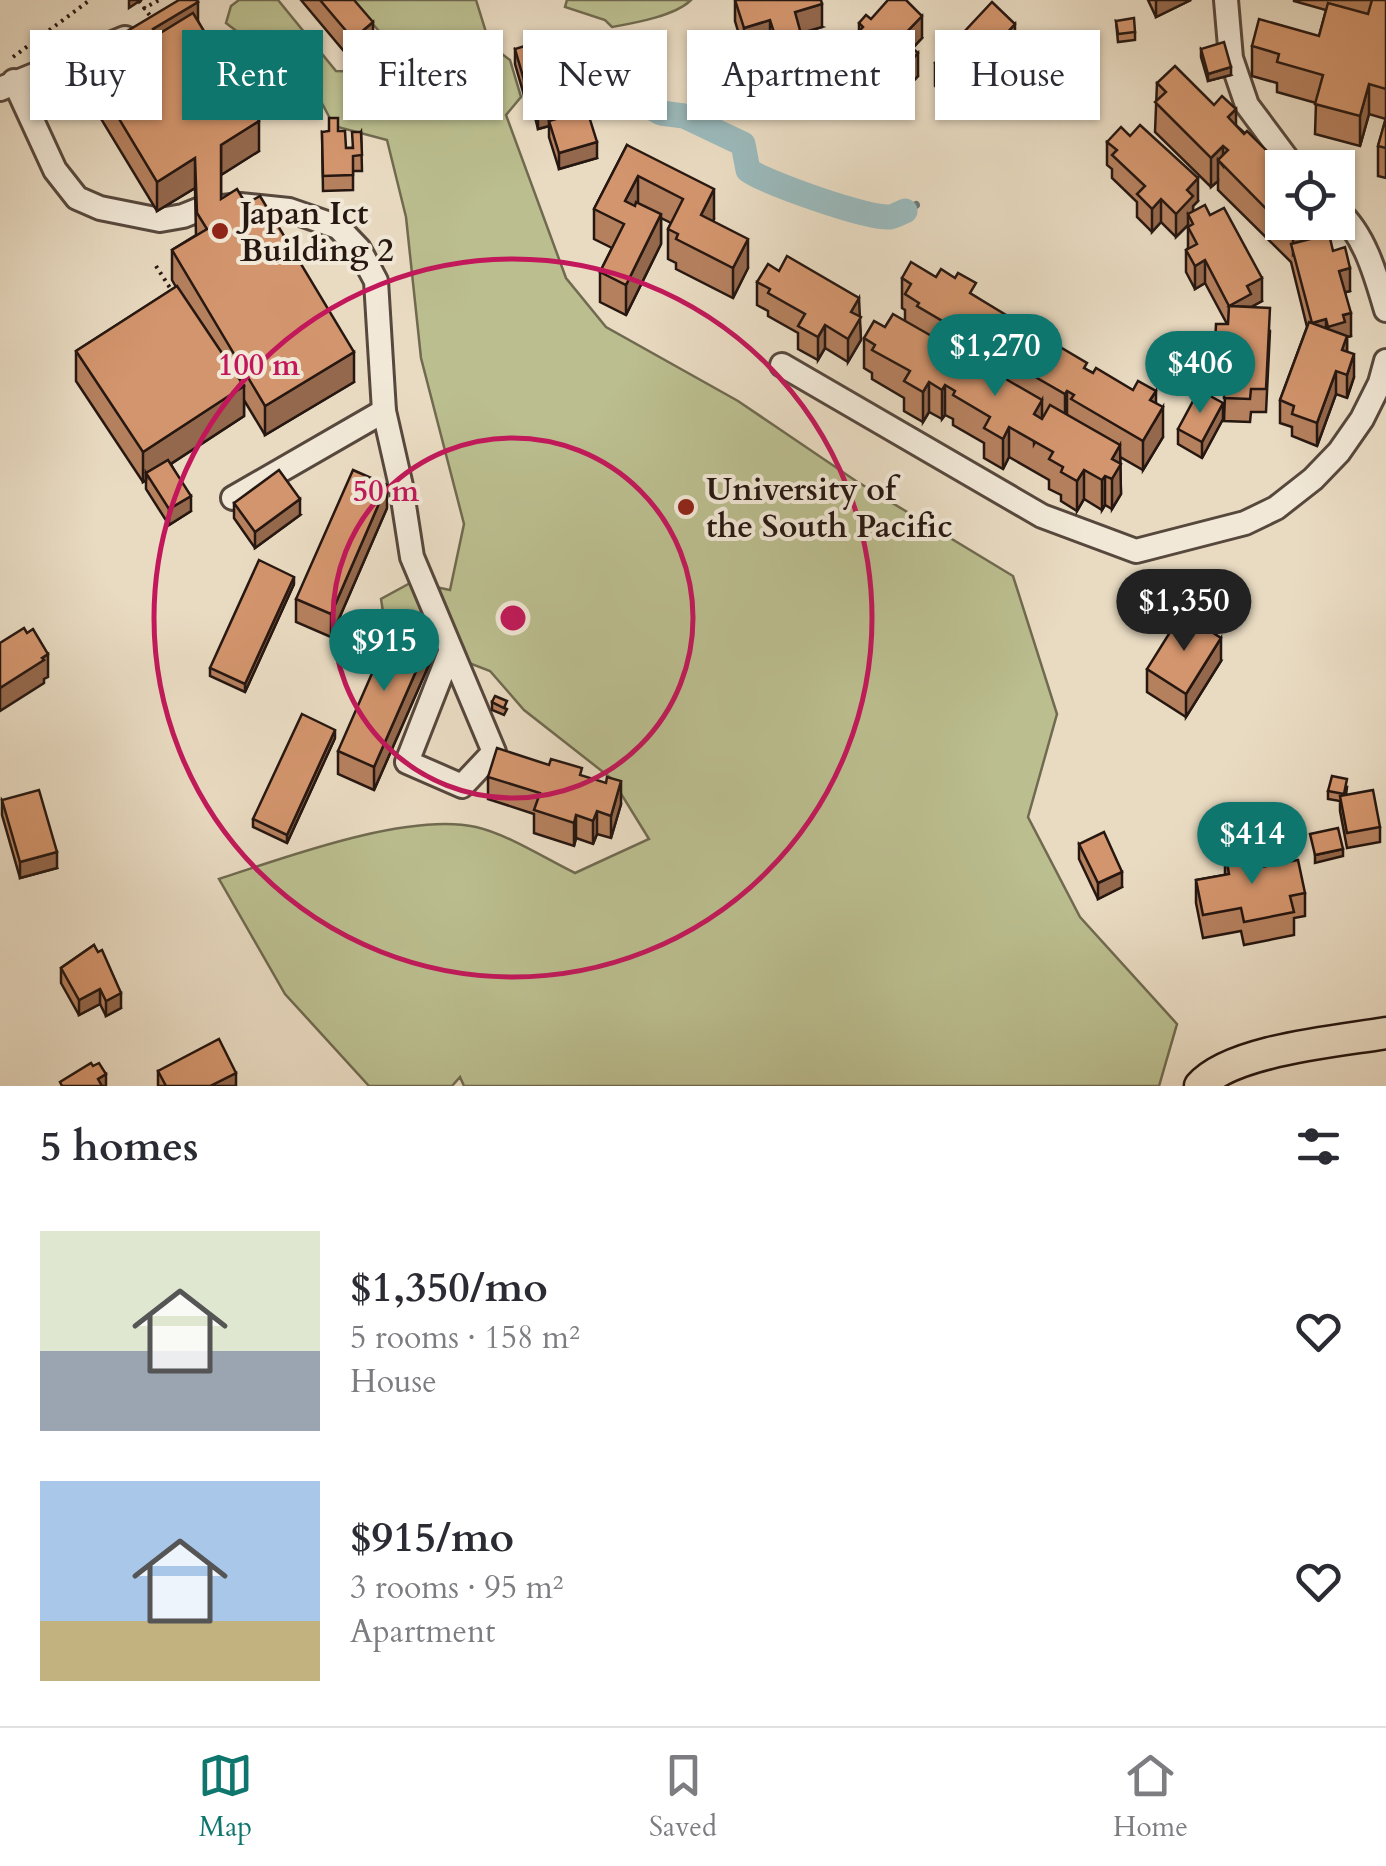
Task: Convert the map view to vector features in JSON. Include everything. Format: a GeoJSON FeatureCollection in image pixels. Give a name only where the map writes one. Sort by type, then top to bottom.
{"type":"FeatureCollection","features":[{"type":"Feature","properties":{"kind":"main road"},"geometry":{"type":"LineString","coordinates":[[1200,1086],[1247,1058],[1386,1033]]}},
{"type":"Feature","properties":{"kind":"street"},"geometry":{"type":"LineString","coordinates":[[1226,0],[1231,58],[1247,105],[1281,150]]}},
{"type":"Feature","properties":{"kind":"street"},"geometry":{"type":"LineString","coordinates":[[150,17],[5,79],[55,170],[77,198],[100,208],[160,220],[240,205],[288,210],[338,228],[360,249],[376,281],[384,412],[402,486],[412,556],[494,752],[462,786],[407,762],[450,652]]}},
{"type":"Feature","properties":{"kind":"street"},"geometry":{"type":"LineString","coordinates":[[1355,232],[1374,270],[1386,310]]}},
{"type":"Feature","properties":{"kind":"street"},"geometry":{"type":"LineString","coordinates":[[782,364],[1042,516],[1136,551],[1245,523],[1276,508],[1339,452],[1362,419],[1386,361]]}},
{"type":"Feature","properties":{"kind":"street"},"geometry":{"type":"LineString","coordinates":[[233,498],[384,412]]}},
{"type":"Feature","properties":{"kind":"path"},"geometry":{"type":"LineString","coordinates":[[5,79],[90,0]]}},
{"type":"Feature","properties":{"kind":"path"},"geometry":{"type":"LineString","coordinates":[[139,1],[150,17],[159,0]]}},
{"type":"Feature","properties":{"kind":"path"},"geometry":{"type":"LineString","coordinates":[[156,266],[175,296]]}},
{"type":"Feature","properties":{"kind":"green space"},"geometry":{"type":"Polygon","coordinates":[[[239,0],[278,0],[303,30],[235,30],[226,23],[231,6],[239,0]]]}},
{"type":"Feature","properties":{"kind":"green space"},"geometry":{"type":"Polygon","coordinates":[[[351,0],[476,0],[485,30],[378,30],[351,0]]]}},
{"type":"Feature","properties":{"kind":"green space"},"geometry":{"type":"Polygon","coordinates":[[[567,0],[691,0],[665,15],[612,27],[605,20],[565,7],[567,0]]]}},
{"type":"Feature","properties":{"kind":"green space"},"geometry":{"type":"Polygon","coordinates":[[[323,55],[336,71],[343,71],[343,120],[503,120],[503,55],[510,60],[521,97],[506,115],[566,278],[606,327],[738,401],[856,481],[1013,576],[1057,714],[1028,817],[1080,917],[1177,1024],[1159,1086],[464,1086],[460,1077],[452,1086],[369,1086],[285,994],[219,879],[347,839],[417,826],[448,824],[488,830],[575,873],[649,839],[612,779],[524,710],[490,671],[386,631],[381,599],[412,582],[450,590],[464,524],[421,358],[406,217],[387,140],[334,126],[323,105],[323,55]]]}},
{"type":"Feature","properties":{"kind":"building"},"geometry":{"type":"Polygon","coordinates":[[[179,0],[198,2],[154,30],[129,30],[179,0]]]}},
{"type":"Feature","properties":{"kind":"building"},"geometry":{"type":"Polygon","coordinates":[[[320,0],[354,0],[373,22],[364,30],[345,30],[320,0]]]}},
{"type":"Feature","properties":{"kind":"building"},"geometry":{"type":"Polygon","coordinates":[[[735,0],[821,0],[822,4],[795,12],[800,30],[773,30],[770,20],[744,28],[735,0]]]}},
{"type":"Feature","properties":{"kind":"building"},"geometry":{"type":"Polygon","coordinates":[[[888,0],[906,0],[922,16],[909,30],[860,30],[863,27],[859,23],[866,15],[871,19],[888,0]]]}},
{"type":"Feature","properties":{"kind":"building"},"geometry":{"type":"Polygon","coordinates":[[[1372,0],[1386,0],[1386,89],[1369,84],[1360,116],[1315,104],[1323,75],[1277,62],[1279,54],[1252,46],[1259,19],[1319,36],[1328,3],[1368,14],[1372,0]]]}},
{"type":"Feature","properties":{"kind":"building"},"geometry":{"type":"Polygon","coordinates":[[[992,2],[1015,24],[1010,30],[966,30],[992,2]]]}},
{"type":"Feature","properties":{"kind":"building"},"geometry":{"type":"Polygon","coordinates":[[[193,13],[203,30],[182,30],[182,120],[258,120],[221,145],[221,199],[237,189],[246,204],[260,196],[354,352],[265,406],[172,250],[207,229],[197,213],[195,158],[157,182],[120,120],[162,120],[162,32],[193,13]]]}},
{"type":"Feature","properties":{"kind":"building"},"geometry":{"type":"Polygon","coordinates":[[[1134,18],[1135,32],[1118,34],[1116,21],[1134,18]]]}},
{"type":"Feature","properties":{"kind":"building"},"geometry":{"type":"Polygon","coordinates":[[[1224,42],[1231,67],[1208,74],[1201,49],[1224,42]]]}},
{"type":"Feature","properties":{"kind":"building"},"geometry":{"type":"Polygon","coordinates":[[[523,46],[523,77],[515,49],[523,46]]]}},
{"type":"Feature","properties":{"kind":"building"},"geometry":{"type":"Polygon","coordinates":[[[1175,66],[1214,105],[1222,96],[1236,109],[1228,117],[1266,150],[1265,208],[1218,160],[1228,150],[1223,146],[1211,158],[1155,102],[1166,92],[1157,83],[1175,66]]]}},
{"type":"Feature","properties":{"kind":"building"},"geometry":{"type":"Polygon","coordinates":[[[1386,117],[1386,148],[1378,146],[1386,117]]]}},
{"type":"Feature","properties":{"kind":"building"},"geometry":{"type":"Polygon","coordinates":[[[329,118],[338,118],[338,131],[345,131],[346,148],[353,148],[352,132],[361,132],[362,155],[353,156],[353,175],[323,176],[322,132],[329,131],[329,118]]]}},
{"type":"Feature","properties":{"kind":"building"},"geometry":{"type":"Polygon","coordinates":[[[590,120],[597,142],[559,153],[549,121],[590,120]]]}},
{"type":"Feature","properties":{"kind":"building"},"geometry":{"type":"Polygon","coordinates":[[[1140,125],[1198,178],[1187,190],[1193,196],[1176,214],[1161,199],[1152,209],[1137,194],[1145,186],[1112,155],[1117,150],[1107,142],[1121,127],[1130,136],[1140,125]]]}},
{"type":"Feature","properties":{"kind":"building"},"geometry":{"type":"Polygon","coordinates":[[[627,145],[714,189],[701,215],[748,239],[733,268],[676,239],[678,234],[668,229],[683,199],[638,176],[625,201],[661,214],[626,285],[600,272],[624,224],[594,209],[627,145]]]}},
{"type":"Feature","properties":{"kind":"building"},"geometry":{"type":"Polygon","coordinates":[[[1205,205],[1210,215],[1224,208],[1262,278],[1247,286],[1251,294],[1229,306],[1205,260],[1195,266],[1186,250],[1197,244],[1188,227],[1193,224],[1188,214],[1205,205]]]}},
{"type":"Feature","properties":{"kind":"building"},"geometry":{"type":"Polygon","coordinates":[[[1330,240],[1333,251],[1345,247],[1350,268],[1339,271],[1351,313],[1343,315],[1345,322],[1328,327],[1326,319],[1312,323],[1291,244],[1330,240]]]}},
{"type":"Feature","properties":{"kind":"building"},"geometry":{"type":"Polygon","coordinates":[[[787,256],[859,298],[851,312],[861,317],[848,339],[825,325],[818,337],[798,326],[805,314],[768,293],[770,289],[757,282],[768,264],[779,271],[787,256]]]}},
{"type":"Feature","properties":{"kind":"building"},"geometry":{"type":"Polygon","coordinates":[[[911,262],[936,277],[941,269],[955,278],[958,273],[976,283],[970,293],[1006,315],[1003,321],[1013,327],[1015,322],[1031,330],[1037,319],[1056,330],[1050,341],[1087,363],[1084,368],[1093,373],[1096,368],[1133,390],[1138,381],[1156,391],[1150,400],[1163,407],[1143,441],[1071,399],[1074,395],[1067,391],[1065,394],[997,355],[1000,350],[987,343],[985,346],[917,306],[919,303],[905,294],[911,284],[902,278],[911,262]]]}},
{"type":"Feature","properties":{"kind":"building"},"geometry":{"type":"Polygon","coordinates":[[[177,286],[244,386],[143,452],[76,351],[177,286]]]}},
{"type":"Feature","properties":{"kind":"building"},"geometry":{"type":"Polygon","coordinates":[[[1229,306],[1270,308],[1266,389],[1251,389],[1250,399],[1224,398],[1227,346],[1215,346],[1216,324],[1228,324],[1229,306]]]}},
{"type":"Feature","properties":{"kind":"building"},"geometry":{"type":"Polygon","coordinates":[[[893,314],[963,354],[955,368],[965,374],[973,360],[1042,400],[1034,414],[1042,419],[1050,405],[1120,445],[1112,459],[1121,464],[1112,479],[1105,476],[1102,480],[1084,470],[1077,481],[1049,459],[1053,452],[1009,427],[1003,439],[984,428],[990,417],[953,395],[955,391],[945,385],[942,390],[929,382],[923,392],[904,381],[910,371],[872,350],[875,345],[864,338],[874,321],[885,327],[893,314]]]}},
{"type":"Feature","properties":{"kind":"building"},"geometry":{"type":"Polygon","coordinates":[[[1309,322],[1347,336],[1342,350],[1354,354],[1347,375],[1336,371],[1317,423],[1292,414],[1294,406],[1280,400],[1309,322]]]}},
{"type":"Feature","properties":{"kind":"building"},"geometry":{"type":"Polygon","coordinates":[[[1199,390],[1223,403],[1202,442],[1178,429],[1199,390]]]}},
{"type":"Feature","properties":{"kind":"building"},"geometry":{"type":"Polygon","coordinates":[[[168,460],[191,496],[169,509],[146,473],[168,460]]]}},
{"type":"Feature","properties":{"kind":"building"},"geometry":{"type":"Polygon","coordinates":[[[279,470],[300,499],[255,532],[234,503],[279,470]]]}},
{"type":"Feature","properties":{"kind":"building"},"geometry":{"type":"Polygon","coordinates":[[[353,470],[387,485],[331,614],[296,599],[353,470]]]}},
{"type":"Feature","properties":{"kind":"building"},"geometry":{"type":"Polygon","coordinates":[[[259,560],[294,577],[245,684],[210,668],[259,560]]]}},
{"type":"Feature","properties":{"kind":"building"},"geometry":{"type":"Polygon","coordinates":[[[1182,613],[1221,638],[1186,694],[1147,669],[1182,613]]]}},
{"type":"Feature","properties":{"kind":"building"},"geometry":{"type":"Polygon","coordinates":[[[395,621],[431,637],[374,767],[338,751],[395,621]]]}},
{"type":"Feature","properties":{"kind":"building"},"geometry":{"type":"Polygon","coordinates":[[[24,628],[27,633],[33,629],[48,654],[0,688],[0,643],[24,628]]]}},
{"type":"Feature","properties":{"kind":"building"},"geometry":{"type":"Polygon","coordinates":[[[495,696],[507,701],[504,708],[492,702],[495,696]]]}},
{"type":"Feature","properties":{"kind":"building"},"geometry":{"type":"Polygon","coordinates":[[[302,714],[335,730],[287,835],[253,819],[302,714]]]}},
{"type":"Feature","properties":{"kind":"building"},"geometry":{"type":"Polygon","coordinates":[[[497,748],[549,765],[551,759],[582,768],[580,775],[606,783],[607,777],[621,781],[611,816],[597,811],[593,821],[576,815],[574,823],[534,810],[540,793],[488,777],[497,748]]]}},
{"type":"Feature","properties":{"kind":"building"},"geometry":{"type":"Polygon","coordinates":[[[1332,776],[1347,779],[1344,794],[1328,791],[1332,776]]]}},
{"type":"Feature","properties":{"kind":"building"},"geometry":{"type":"Polygon","coordinates":[[[39,790],[57,852],[20,862],[2,800],[39,790]]]}},
{"type":"Feature","properties":{"kind":"building"},"geometry":{"type":"Polygon","coordinates":[[[1373,790],[1380,827],[1347,833],[1340,796],[1373,790]]]}},
{"type":"Feature","properties":{"kind":"building"},"geometry":{"type":"Polygon","coordinates":[[[1338,828],[1343,849],[1315,855],[1310,834],[1338,828]]]}},
{"type":"Feature","properties":{"kind":"building"},"geometry":{"type":"Polygon","coordinates":[[[1104,832],[1122,872],[1098,883],[1079,844],[1104,832]]]}},
{"type":"Feature","properties":{"kind":"building"},"geometry":{"type":"Polygon","coordinates":[[[1252,845],[1256,868],[1298,860],[1305,893],[1290,896],[1294,912],[1244,922],[1241,908],[1203,915],[1196,880],[1229,874],[1225,851],[1252,845]]]}},
{"type":"Feature","properties":{"kind":"building"},"geometry":{"type":"Polygon","coordinates":[[[94,945],[98,952],[102,950],[121,993],[106,1001],[100,989],[79,1000],[61,968],[94,945]]]}},
{"type":"Feature","properties":{"kind":"building"},"geometry":{"type":"Polygon","coordinates":[[[219,1039],[236,1073],[210,1086],[166,1086],[158,1071],[219,1039]]]}},
{"type":"Feature","properties":{"kind":"building"},"geometry":{"type":"Polygon","coordinates":[[[91,1063],[99,1063],[106,1074],[98,1079],[102,1086],[62,1086],[60,1082],[91,1063]]]}},
{"type":"Feature","properties":{"kind":"waterway"},"geometry":{"type":"LineString","coordinates":[[667,114],[684,116],[743,144],[748,170],[775,183],[878,216],[890,217],[905,211]]}},
{"type":"Feature","properties":{"kind":"waterway"},"geometry":{"type":"LineString","coordinates":[[905,211],[916,205]]}},
{"type":"Feature","properties":{"kind":"place","name":"Japan Ict Building 2"},"geometry":{"type":"Point","coordinates":[220,231]}},
{"type":"Feature","properties":{"kind":"place","name":"University of the South Pacific"},"geometry":{"type":"Point","coordinates":[686,507]}}]}
